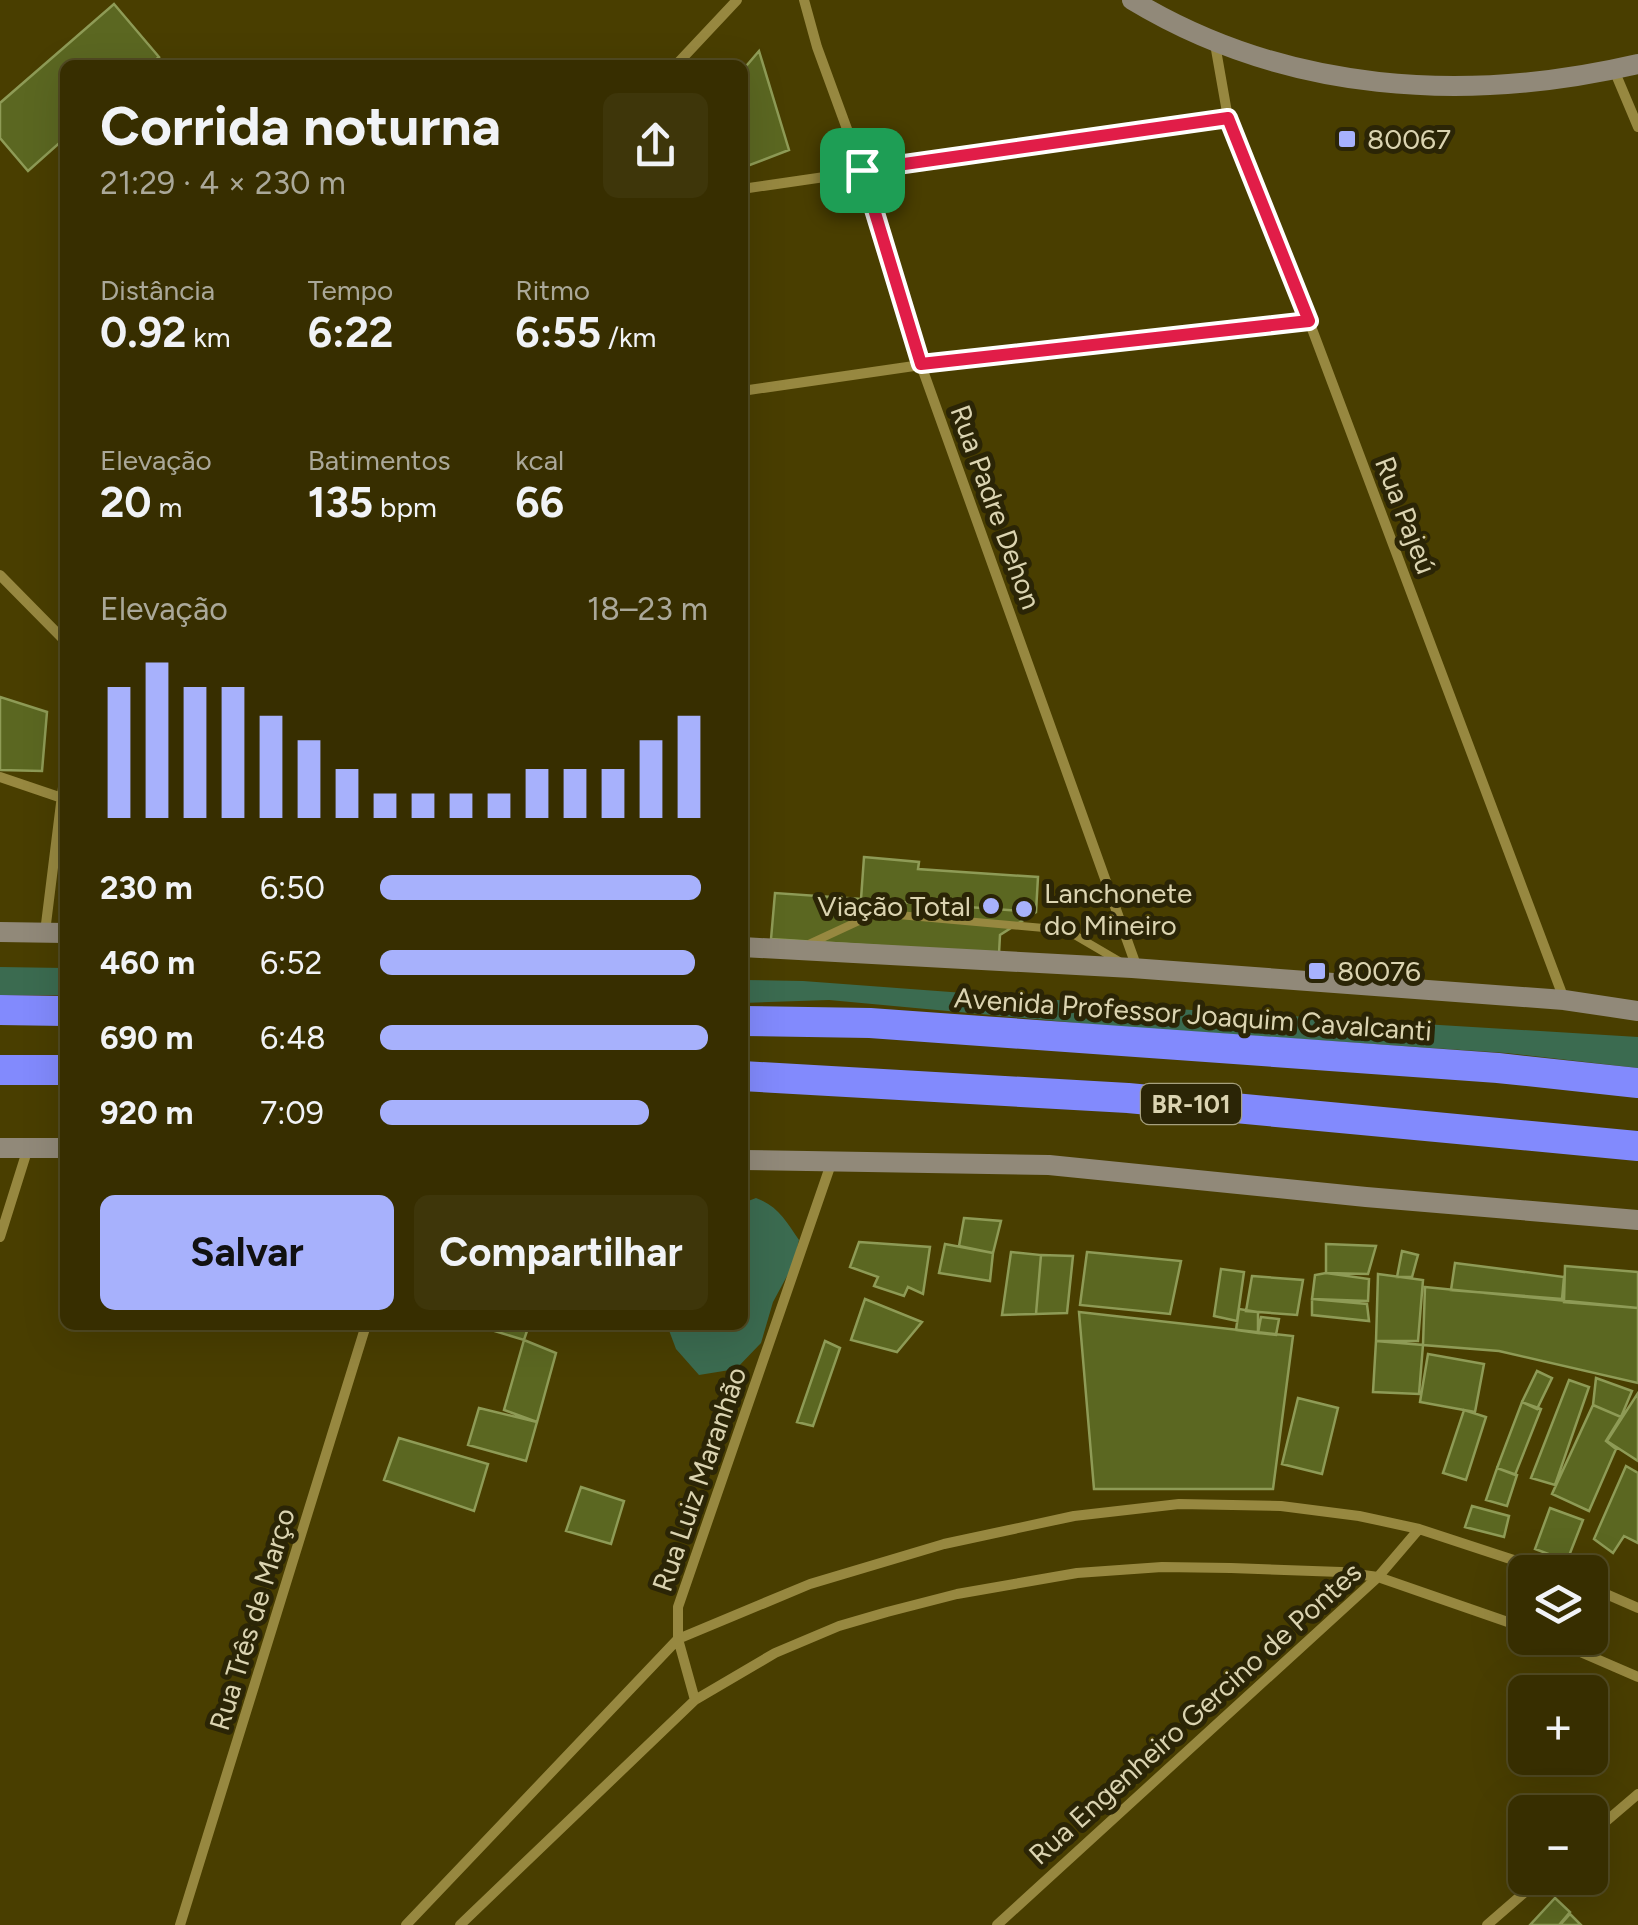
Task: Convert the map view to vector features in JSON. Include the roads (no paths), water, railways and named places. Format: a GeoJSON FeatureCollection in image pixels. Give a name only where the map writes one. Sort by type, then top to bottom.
{"type":"FeatureCollection","features":[{"type":"Feature","properties":{"kind":"highway"},"geometry":{"type":"LineString","coordinates":[[0,1010],[60,1011]]}},
{"type":"Feature","properties":{"kind":"highway","name":"Avenida Professor Joaquim Cavalcanti"},"geometry":{"type":"LineString","coordinates":[[748,1021],[870,1023],[1498,1068],[1638,1083]]}},
{"type":"Feature","properties":{"kind":"highway"},"geometry":{"type":"LineString","coordinates":[[0,1070],[60,1070]]}},
{"type":"Feature","properties":{"kind":"highway","name":"BR-101"},"geometry":{"type":"LineString","coordinates":[[748,1076],[1128,1098],[1638,1146]]}},
{"type":"Feature","properties":{"kind":"main road"},"geometry":{"type":"LineString","coordinates":[[1132,0],[1215,44],[1305,72],[1396,85],[1535,84],[1638,64]]}},
{"type":"Feature","properties":{"kind":"main road"},"geometry":{"type":"LineString","coordinates":[[0,932],[55,933]]}},
{"type":"Feature","properties":{"kind":"main road","name":"Avenida Professor Joaquim Cavalcanti"},"geometry":{"type":"LineString","coordinates":[[748,946],[1134,968],[1564,1000],[1638,1010]]}},
{"type":"Feature","properties":{"kind":"main road"},"geometry":{"type":"LineString","coordinates":[[0,1148],[60,1148]]}},
{"type":"Feature","properties":{"kind":"main road"},"geometry":{"type":"LineString","coordinates":[[748,1160],[1049,1165],[1638,1220]]}},
{"type":"Feature","properties":{"kind":"street"},"geometry":{"type":"LineString","coordinates":[[681,60],[737,0]]}},
{"type":"Feature","properties":{"kind":"street","name":"Rua Padre Dehon"},"geometry":{"type":"LineString","coordinates":[[804,0],[862,170],[921,364],[1134,968]]}},
{"type":"Feature","properties":{"kind":"street","name":"Rua Pajeú"},"geometry":{"type":"LineString","coordinates":[[1215,44],[1228,118],[1309,321],[1564,1000]]}},
{"type":"Feature","properties":{"kind":"street"},"geometry":{"type":"LineString","coordinates":[[1614,70],[1638,127]]}},
{"type":"Feature","properties":{"kind":"street"},"geometry":{"type":"LineString","coordinates":[[748,188],[1228,118]]}},
{"type":"Feature","properties":{"kind":"street"},"geometry":{"type":"LineString","coordinates":[[748,391],[921,364],[1309,321]]}},
{"type":"Feature","properties":{"kind":"street"},"geometry":{"type":"LineString","coordinates":[[0,574],[60,637]]}},
{"type":"Feature","properties":{"kind":"street"},"geometry":{"type":"LineString","coordinates":[[0,777],[60,797]]}},
{"type":"Feature","properties":{"kind":"street"},"geometry":{"type":"LineString","coordinates":[[55,933],[60,837]]}},
{"type":"Feature","properties":{"kind":"street"},"geometry":{"type":"LineString","coordinates":[[0,1237],[28,1148]]}},
{"type":"Feature","properties":{"kind":"street","name":"Rua Luiz Maranhão"},"geometry":{"type":"LineString","coordinates":[[695,1700],[678,1639],[678,1608],[832,1161]]}},
{"type":"Feature","properties":{"kind":"street","name":"Rua Três de Março"},"geometry":{"type":"LineString","coordinates":[[180,1925],[364,1330]]}},
{"type":"Feature","properties":{"kind":"street"},"geometry":{"type":"LineString","coordinates":[[406,1925],[678,1639],[810,1584],[944,1544],[1074,1516],[1179,1504],[1281,1506],[1359,1516],[1419,1529],[1508,1558]]}},
{"type":"Feature","properties":{"kind":"street","name":"Rua Engenheiro Gercino de Pontes"},"geometry":{"type":"LineString","coordinates":[[997,1925],[1378,1577],[1419,1529]]}},
{"type":"Feature","properties":{"kind":"street"},"geometry":{"type":"LineString","coordinates":[[460,1925],[695,1700],[775,1653],[839,1626],[957,1594],[1060,1576],[1162,1567],[1341,1572],[1378,1577],[1508,1622]]}},
{"type":"Feature","properties":{"kind":"street"},"geometry":{"type":"LineString","coordinates":[[1608,1594],[1638,1608]]}},
{"type":"Feature","properties":{"kind":"street"},"geometry":{"type":"LineString","coordinates":[[1587,1655],[1638,1677]]}},
{"type":"Feature","properties":{"kind":"street"},"geometry":{"type":"LineString","coordinates":[[1608,1820],[1638,1794]]}},
{"type":"Feature","properties":{"kind":"street"},"geometry":{"type":"LineString","coordinates":[[1487,1925],[1522,1895]]}},
{"type":"Feature","properties":{"kind":"lane"},"geometry":{"type":"LineString","coordinates":[[798,950],[876,913],[1066,930],[1134,968]]}},
{"type":"Feature","properties":{"kind":"place","name":"80067"},"geometry":{"type":"Point","coordinates":[1347,139]}},
{"type":"Feature","properties":{"kind":"place","name":"Viação Total"},"geometry":{"type":"Point","coordinates":[991,906]}},
{"type":"Feature","properties":{"kind":"place","name":"Lanchonete do Mineiro"},"geometry":{"type":"Point","coordinates":[1024,909]}},
{"type":"Feature","properties":{"kind":"place","name":"80076"},"geometry":{"type":"Point","coordinates":[1317,971]}}]}
